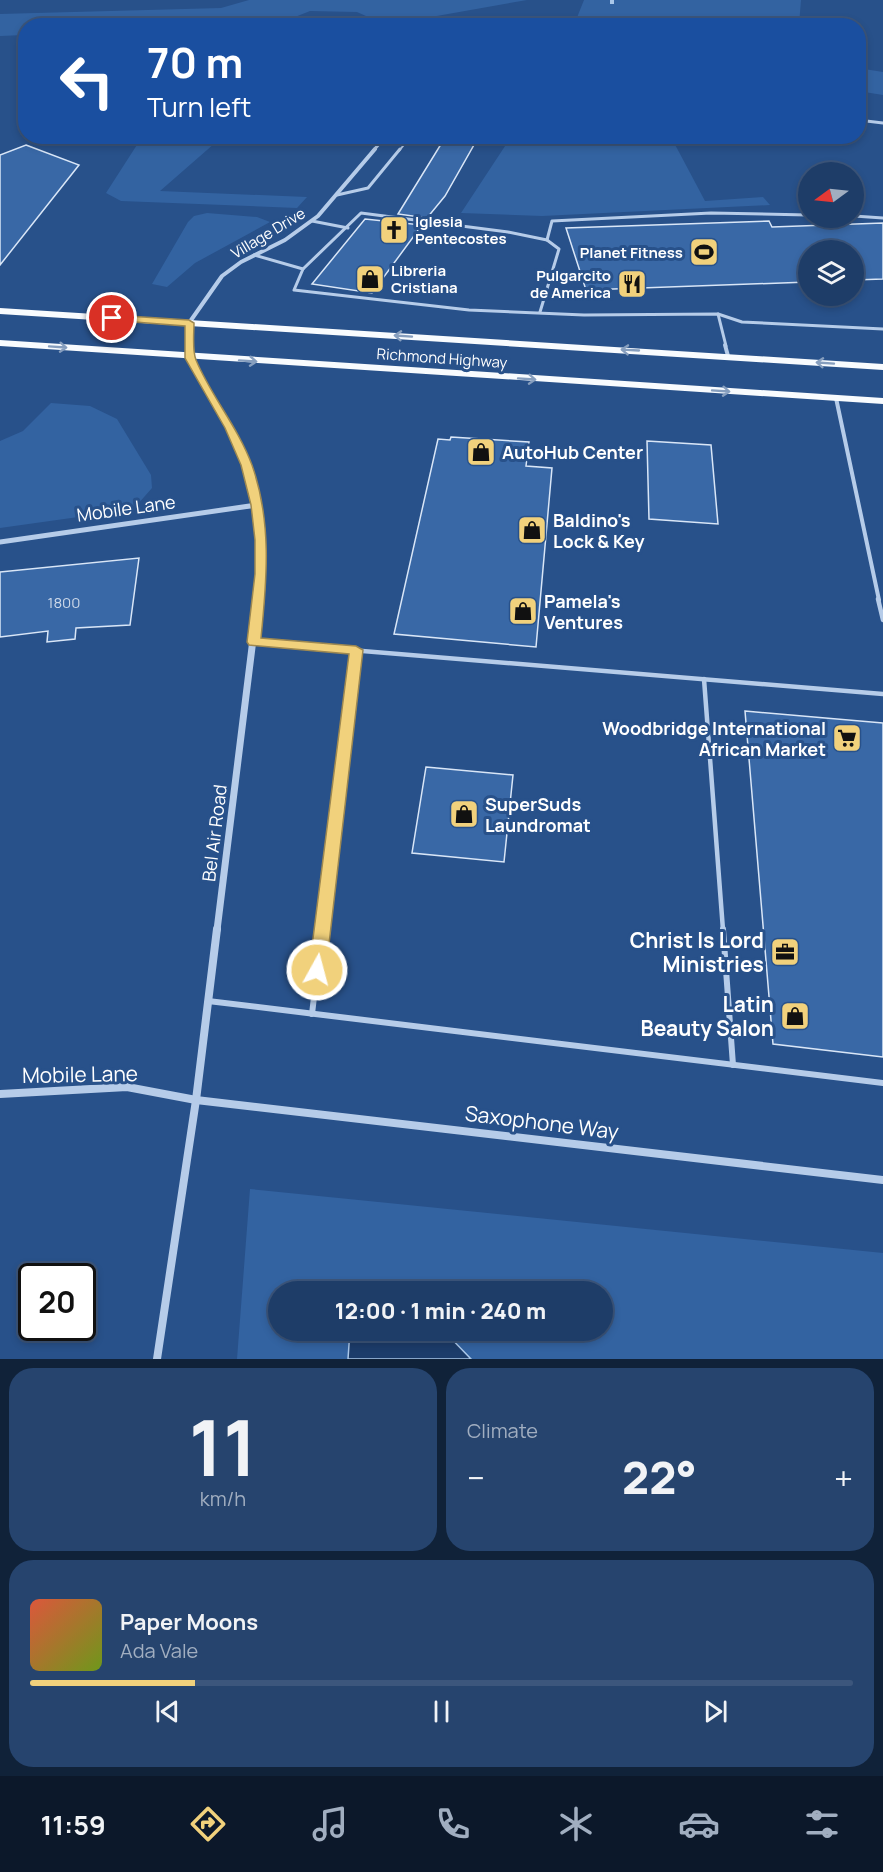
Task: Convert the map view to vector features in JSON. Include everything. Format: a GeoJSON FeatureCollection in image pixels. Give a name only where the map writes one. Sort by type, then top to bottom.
{"type":"FeatureCollection","features":[{"type":"Feature","properties":{"kind":"main road","name":"Richmond Highway"},"geometry":{"type":"LineString","coordinates":[[0,311],[883,367]]}},
{"type":"Feature","properties":{"kind":"main road","name":"Richmond Highway"},"geometry":{"type":"LineString","coordinates":[[0,343],[190,358],[883,401]]}},
{"type":"Feature","properties":{"kind":"street"},"geometry":{"type":"LineString","coordinates":[[866,121],[883,123]]}},
{"type":"Feature","properties":{"kind":"street","name":"Village Drive"},"geometry":{"type":"LineString","coordinates":[[189,323],[202,301],[222,276],[254,255],[285,240],[312,221],[379,144]]}},
{"type":"Feature","properties":{"kind":"street","name":"Bel Air Road"},"geometry":{"type":"LineString","coordinates":[[157,1359],[196,1100],[261,574],[261,540],[257,505],[246,465],[230,428],[190,358],[189,323]]}},
{"type":"Feature","properties":{"kind":"street","name":"Mobile Lane"},"geometry":{"type":"LineString","coordinates":[[0,542],[257,505]]}},
{"type":"Feature","properties":{"kind":"street","name":"Mobile Lane"},"geometry":{"type":"LineString","coordinates":[[0,1094],[127,1087],[196,1100]]}},
{"type":"Feature","properties":{"kind":"street","name":"Saxophone Way"},"geometry":{"type":"LineString","coordinates":[[196,1100],[883,1180]]}},
{"type":"Feature","properties":{"kind":"lane"},"geometry":{"type":"LineString","coordinates":[[337,195],[368,189],[405,144]]}},
{"type":"Feature","properties":{"kind":"lane"},"geometry":{"type":"LineString","coordinates":[[540,312],[559,249],[547,240],[508,232],[361,213],[303,269],[294,290],[469,310],[584,315],[718,314],[742,322],[883,329]]}},
{"type":"Feature","properties":{"kind":"lane"},"geometry":{"type":"LineString","coordinates":[[547,240],[552,221],[711,213],[798,215]]}},
{"type":"Feature","properties":{"kind":"lane"},"geometry":{"type":"LineString","coordinates":[[864,217],[883,218]]}},
{"type":"Feature","properties":{"kind":"lane"},"geometry":{"type":"LineString","coordinates":[[312,221],[348,228]]}},
{"type":"Feature","properties":{"kind":"lane"},"geometry":{"type":"LineString","coordinates":[[254,255],[303,269]]}},
{"type":"Feature","properties":{"kind":"lane"},"geometry":{"type":"LineString","coordinates":[[718,314],[728,356]]}},
{"type":"Feature","properties":{"kind":"lane"},"geometry":{"type":"LineString","coordinates":[[836,398],[883,620]]}},
{"type":"Feature","properties":{"kind":"lane"},"geometry":{"type":"LineString","coordinates":[[254,642],[883,694]]}},
{"type":"Feature","properties":{"kind":"lane"},"geometry":{"type":"LineString","coordinates":[[312,1014],[356,650]]}},
{"type":"Feature","properties":{"kind":"lane"},"geometry":{"type":"LineString","coordinates":[[704,679],[733,1065]]}},
{"type":"Feature","properties":{"kind":"lane"},"geometry":{"type":"LineString","coordinates":[[208,1001],[883,1083]]}},
{"type":"Feature","properties":{"kind":"shaded area"},"geometry":{"type":"Polygon","coordinates":[[[249,0],[527,0],[425,18],[370,18],[357,12],[310,11],[286,18],[18,18],[18,35],[0,36],[0,14],[221,8],[249,0]]]}},
{"type":"Feature","properties":{"kind":"shaded area"},"geometry":{"type":"Polygon","coordinates":[[[584,0],[801,0],[800,18],[577,18],[584,0]]]}},
{"type":"Feature","properties":{"kind":"shaded area"},"geometry":{"type":"Polygon","coordinates":[[[866,69],[883,72],[883,95],[866,92],[866,69]]]}},
{"type":"Feature","properties":{"kind":"shaded area"},"geometry":{"type":"Polygon","coordinates":[[[138,144],[214,144],[160,191],[307,197],[297,208],[121,201],[106,193],[138,144]]]}},
{"type":"Feature","properties":{"kind":"shaded area"},"geometry":{"type":"Polygon","coordinates":[[[506,144],[675,144],[705,201],[763,197],[770,205],[542,216],[461,213],[506,144]]]}},
{"type":"Feature","properties":{"kind":"shaded area"},"geometry":{"type":"Polygon","coordinates":[[[207,213],[257,217],[270,222],[195,263],[167,287],[152,284],[188,222],[194,216],[207,213]]]}},
{"type":"Feature","properties":{"kind":"shaded area"},"geometry":{"type":"Polygon","coordinates":[[[51,403],[90,406],[117,419],[151,475],[152,488],[137,505],[121,511],[0,528],[0,441],[23,431],[51,403]]]}},
{"type":"Feature","properties":{"kind":"shaded area"},"geometry":{"type":"Polygon","coordinates":[[[250,1189],[883,1253],[883,1359],[237,1359],[250,1189]]]}},
{"type":"Feature","properties":{"kind":"shaded area"},"geometry":{"type":"Polygon","coordinates":[[[349,1341],[454,1341],[471,1359],[348,1359],[349,1341]]]}},
{"type":"Feature","properties":{"kind":"building"},"geometry":{"type":"Polygon","coordinates":[[[441,144],[474,144],[445,196],[427,218],[398,214],[441,144]]]}},
{"type":"Feature","properties":{"kind":"building"},"geometry":{"type":"Polygon","coordinates":[[[26,145],[79,165],[0,265],[0,155],[26,145]]]}},
{"type":"Feature","properties":{"kind":"building"},"geometry":{"type":"Polygon","coordinates":[[[365,219],[422,225],[372,293],[312,284],[365,219]]]}},
{"type":"Feature","properties":{"kind":"building"},"geometry":{"type":"Polygon","coordinates":[[[769,221],[772,227],[864,228],[864,224],[883,223],[883,279],[864,280],[864,240],[798,240],[798,282],[586,290],[566,228],[769,221]]]}},
{"type":"Feature","properties":{"kind":"building"},"geometry":{"type":"Polygon","coordinates":[[[451,437],[529,442],[526,466],[552,468],[536,647],[394,634],[438,439],[450,440],[451,437]]]}},
{"type":"Feature","properties":{"kind":"building"},"geometry":{"type":"Polygon","coordinates":[[[647,441],[711,445],[718,524],[649,519],[647,441]]]}},
{"type":"Feature","properties":{"kind":"building"},"geometry":{"type":"Polygon","coordinates":[[[139,558],[130,625],[76,628],[75,639],[47,642],[48,631],[0,637],[0,572],[139,558]]]}},
{"type":"Feature","properties":{"kind":"building"},"geometry":{"type":"Polygon","coordinates":[[[745,711],[883,723],[883,1057],[773,1044],[745,711]]]}},
{"type":"Feature","properties":{"kind":"building","name":"SuperSuds Laundromat"},"geometry":{"type":"Polygon","coordinates":[[[426,767],[513,775],[504,862],[412,853],[426,767]]]}},
{"type":"Feature","properties":{"kind":"place","name":"Iglesia Pentecostes"},"geometry":{"type":"Point","coordinates":[394,230]}},
{"type":"Feature","properties":{"kind":"place","name":"Planet Fitness"},"geometry":{"type":"Point","coordinates":[704,252]}},
{"type":"Feature","properties":{"kind":"place","name":"Libreria Cristiana"},"geometry":{"type":"Point","coordinates":[370,279]}},
{"type":"Feature","properties":{"kind":"place","name":"Pulgarcito de America"},"geometry":{"type":"Point","coordinates":[632,284]}},
{"type":"Feature","properties":{"kind":"place","name":"AutoHub Center"},"geometry":{"type":"Point","coordinates":[481,452]}},
{"type":"Feature","properties":{"kind":"place","name":"Baldino's Lock & Key"},"geometry":{"type":"Point","coordinates":[532,530]}},
{"type":"Feature","properties":{"kind":"place","name":"Pamela's Ventures"},"geometry":{"type":"Point","coordinates":[523,611]}},
{"type":"Feature","properties":{"kind":"place","name":"Woodbridge International African Market"},"geometry":{"type":"Point","coordinates":[847,738]}},
{"type":"Feature","properties":{"kind":"place","name":"SuperSuds Laundromat"},"geometry":{"type":"Point","coordinates":[464,814]}},
{"type":"Feature","properties":{"kind":"place","name":"Christ Is Lord Ministries"},"geometry":{"type":"Point","coordinates":[785,952]}},
{"type":"Feature","properties":{"kind":"place","name":"Latin Beauty Salon"},"geometry":{"type":"Point","coordinates":[795,1016]}},
{"type":"Feature","properties":{"kind":"route"},"geometry":{"type":"LineString","coordinates":[[112,318],[189,323],[190,358],[230,428],[246,465],[257,505],[261,540],[261,574],[254,642],[356,650],[317,970]]}}]}
